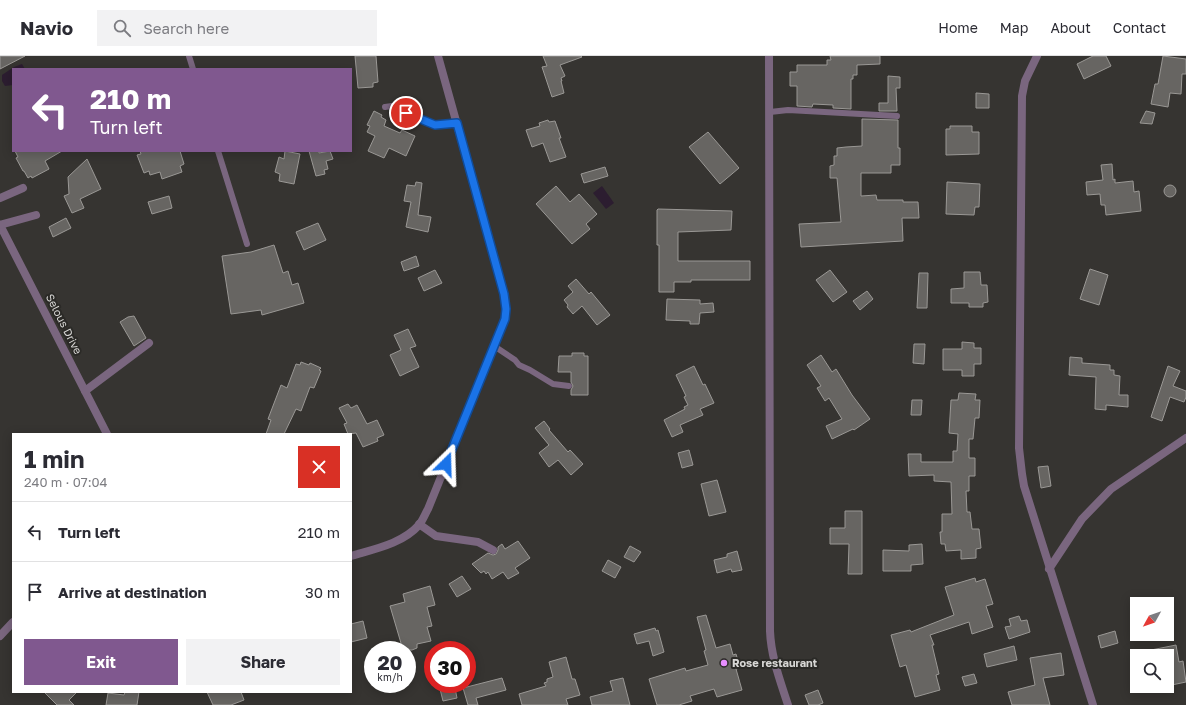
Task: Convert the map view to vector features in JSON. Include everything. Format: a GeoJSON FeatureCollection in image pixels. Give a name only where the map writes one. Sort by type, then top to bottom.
{"type":"FeatureCollection","features":[{"type":"Feature","properties":{"kind":"street"},"geometry":{"type":"LineString","coordinates":[[352,556],[394,542],[408,535],[419,524],[428,508],[505,319],[506,309],[504,294],[438,56]]}},
{"type":"Feature","properties":{"kind":"street"},"geometry":{"type":"LineString","coordinates":[[769,56],[770,631],[774,662],[785,704]]}},
{"type":"Feature","properties":{"kind":"street"},"geometry":{"type":"LineString","coordinates":[[1036,56],[1025,81],[1022,96],[1019,448],[1024,486],[1093,705]]}},
{"type":"Feature","properties":{"kind":"street"},"geometry":{"type":"LineString","coordinates":[[0,198],[23,188]]}},
{"type":"Feature","properties":{"kind":"street"},"geometry":{"type":"LineString","coordinates":[[0,225],[36,215]]}},
{"type":"Feature","properties":{"kind":"street","name":"Selous Drive"},"geometry":{"type":"LineString","coordinates":[[0,225],[106,433]]}},
{"type":"Feature","properties":{"kind":"street"},"geometry":{"type":"LineString","coordinates":[[85,391],[149,343]]}},
{"type":"Feature","properties":{"kind":"street"},"geometry":{"type":"LineString","coordinates":[[1050,569],[1082,519],[1111,489],[1186,438]]}},
{"type":"Feature","properties":{"kind":"street"},"geometry":{"type":"LineString","coordinates":[[419,524],[436,536],[478,542],[493,550]]}},
{"type":"Feature","properties":{"kind":"street"},"geometry":{"type":"LineString","coordinates":[[0,636],[12,623]]}},
{"type":"Feature","properties":{"kind":"lane"},"geometry":{"type":"LineString","coordinates":[[189,56],[193,68]]}},
{"type":"Feature","properties":{"kind":"lane"},"geometry":{"type":"LineString","coordinates":[[385,107],[392,106],[435,125],[457,123]]}},
{"type":"Feature","properties":{"kind":"lane"},"geometry":{"type":"LineString","coordinates":[[770,112],[788,110],[897,116]]}},
{"type":"Feature","properties":{"kind":"lane"},"geometry":{"type":"LineString","coordinates":[[218,152],[247,244]]}},
{"type":"Feature","properties":{"kind":"lane"},"geometry":{"type":"LineString","coordinates":[[494,346],[515,360],[519,365],[553,384],[570,386]]}},
{"type":"Feature","properties":{"kind":"shaded area"},"geometry":{"type":"Polygon","coordinates":[[[22,64],[24,68],[12,68],[22,64]]]}},
{"type":"Feature","properties":{"kind":"shaded area"},"geometry":{"type":"Polygon","coordinates":[[[12,68],[12,85],[5,86],[2,81],[2,75],[12,68]]]}},
{"type":"Feature","properties":{"kind":"shaded area"},"geometry":{"type":"Polygon","coordinates":[[[602,186],[614,203],[606,209],[593,193],[602,186]]]}},
{"type":"Feature","properties":{"kind":"building"},"geometry":{"type":"Polygon","coordinates":[[[0,56],[25,56],[0,69],[0,56]]]}},
{"type":"Feature","properties":{"kind":"building"},"geometry":{"type":"Polygon","coordinates":[[[355,56],[376,56],[378,82],[373,83],[373,87],[358,88],[355,56]]]}},
{"type":"Feature","properties":{"kind":"building"},"geometry":{"type":"Polygon","coordinates":[[[543,56],[582,57],[560,65],[565,76],[561,78],[564,93],[552,97],[542,67],[547,66],[543,56]]]}},
{"type":"Feature","properties":{"kind":"building"},"geometry":{"type":"Polygon","coordinates":[[[830,56],[880,56],[880,64],[857,65],[857,75],[853,75],[853,79],[851,79],[851,109],[833,108],[833,105],[813,104],[812,107],[797,106],[797,86],[790,86],[790,72],[797,72],[797,65],[827,65],[827,60],[831,60],[830,56]]]}},
{"type":"Feature","properties":{"kind":"building"},"geometry":{"type":"Polygon","coordinates":[[[1093,56],[1106,56],[1111,66],[1084,79],[1077,64],[1093,56]]]}},
{"type":"Feature","properties":{"kind":"building"},"geometry":{"type":"Polygon","coordinates":[[[1163,56],[1186,59],[1186,74],[1182,74],[1181,94],[1170,93],[1168,107],[1151,104],[1155,84],[1158,84],[1163,56]]]}},
{"type":"Feature","properties":{"kind":"building"},"geometry":{"type":"Polygon","coordinates":[[[888,76],[900,77],[900,88],[896,88],[897,111],[879,111],[879,103],[888,103],[888,76]]]}},
{"type":"Feature","properties":{"kind":"building"},"geometry":{"type":"Polygon","coordinates":[[[976,93],[989,94],[989,108],[976,108],[976,93]]]}},
{"type":"Feature","properties":{"kind":"building"},"geometry":{"type":"Polygon","coordinates":[[[374,111],[382,115],[381,117],[386,120],[384,126],[400,133],[402,130],[415,136],[406,156],[389,148],[384,158],[368,151],[375,136],[367,132],[370,126],[367,125],[374,111]]]}},
{"type":"Feature","properties":{"kind":"building"},"geometry":{"type":"Polygon","coordinates":[[[1146,111],[1155,113],[1152,124],[1140,123],[1146,111]]]}},
{"type":"Feature","properties":{"kind":"building"},"geometry":{"type":"Polygon","coordinates":[[[862,119],[898,120],[898,148],[900,148],[900,165],[891,165],[891,173],[861,173],[861,196],[876,195],[877,200],[903,200],[903,202],[918,202],[919,218],[902,218],[903,241],[801,247],[799,224],[841,222],[837,178],[830,178],[830,166],[834,165],[834,156],[837,156],[837,148],[862,146],[862,119]]]}},
{"type":"Feature","properties":{"kind":"building"},"geometry":{"type":"Polygon","coordinates":[[[548,120],[549,122],[555,121],[566,157],[550,162],[543,143],[532,147],[526,130],[540,126],[539,123],[548,120]]]}},
{"type":"Feature","properties":{"kind":"building"},"geometry":{"type":"Polygon","coordinates":[[[950,126],[972,126],[972,132],[979,132],[979,154],[946,155],[946,129],[950,129],[950,126]]]}},
{"type":"Feature","properties":{"kind":"building"},"geometry":{"type":"Polygon","coordinates":[[[708,132],[739,168],[720,184],[689,147],[708,132]]]}},
{"type":"Feature","properties":{"kind":"building"},"geometry":{"type":"Polygon","coordinates":[[[16,152],[60,152],[45,161],[49,169],[32,178],[31,176],[28,178],[23,171],[16,158],[18,157],[16,152]]]}},
{"type":"Feature","properties":{"kind":"building"},"geometry":{"type":"Polygon","coordinates":[[[140,152],[180,152],[184,164],[180,166],[182,172],[162,179],[160,172],[150,175],[149,171],[144,173],[137,155],[141,154],[140,152]]]}},
{"type":"Feature","properties":{"kind":"building"},"geometry":{"type":"Polygon","coordinates":[[[285,152],[300,154],[294,184],[279,181],[280,174],[275,172],[279,157],[284,159],[285,152]]]}},
{"type":"Feature","properties":{"kind":"building"},"geometry":{"type":"Polygon","coordinates":[[[309,152],[330,152],[333,159],[326,161],[328,169],[324,170],[325,174],[316,176],[309,152]]]}},
{"type":"Feature","properties":{"kind":"building"},"geometry":{"type":"Polygon","coordinates":[[[87,159],[101,189],[80,199],[84,208],[72,213],[64,196],[69,194],[68,177],[87,159]]]}},
{"type":"Feature","properties":{"kind":"building"},"geometry":{"type":"Polygon","coordinates":[[[1112,164],[1113,180],[1115,179],[1115,183],[1133,181],[1134,192],[1139,191],[1141,211],[1106,215],[1105,205],[1101,205],[1100,194],[1087,195],[1086,182],[1103,180],[1101,165],[1112,164]]]}},
{"type":"Feature","properties":{"kind":"building"},"geometry":{"type":"Polygon","coordinates":[[[605,167],[608,176],[584,183],[581,174],[605,167]]]}},
{"type":"Feature","properties":{"kind":"building"},"geometry":{"type":"Polygon","coordinates":[[[416,182],[422,183],[418,215],[431,217],[428,232],[406,227],[411,202],[404,201],[407,185],[415,186],[416,182]]]}},
{"type":"Feature","properties":{"kind":"building"},"geometry":{"type":"Polygon","coordinates":[[[947,182],[980,184],[979,207],[975,207],[974,215],[946,214],[947,182]]]}},
{"type":"Feature","properties":{"kind":"building"},"geometry":{"type":"Polygon","coordinates":[[[1170,185],[1174,187],[1176,191],[1174,195],[1170,197],[1166,195],[1164,191],[1166,187],[1170,185]]]}},
{"type":"Feature","properties":{"kind":"building"},"geometry":{"type":"Polygon","coordinates":[[[556,186],[570,202],[579,194],[597,214],[586,224],[590,229],[572,244],[536,204],[556,186]]]}},
{"type":"Feature","properties":{"kind":"building"},"geometry":{"type":"Polygon","coordinates":[[[169,196],[172,208],[152,214],[148,202],[169,196]]]}},
{"type":"Feature","properties":{"kind":"building"},"geometry":{"type":"Polygon","coordinates":[[[658,209],[732,211],[731,230],[678,232],[678,261],[750,261],[750,280],[691,280],[691,282],[674,282],[674,292],[659,292],[659,245],[657,245],[658,209]]]}},
{"type":"Feature","properties":{"kind":"building"},"geometry":{"type":"Polygon","coordinates":[[[66,218],[71,228],[53,237],[49,227],[66,218]]]}},
{"type":"Feature","properties":{"kind":"building"},"geometry":{"type":"Polygon","coordinates":[[[318,223],[326,240],[304,250],[296,232],[318,223]]]}},
{"type":"Feature","properties":{"kind":"building"},"geometry":{"type":"Polygon","coordinates":[[[274,245],[283,273],[288,271],[292,285],[298,283],[304,303],[262,315],[261,310],[231,314],[222,256],[251,252],[274,245]]]}},
{"type":"Feature","properties":{"kind":"building"},"geometry":{"type":"Polygon","coordinates":[[[416,256],[419,266],[404,271],[401,262],[416,256]]]}},
{"type":"Feature","properties":{"kind":"building"},"geometry":{"type":"Polygon","coordinates":[[[1090,269],[1108,275],[1099,305],[1080,299],[1090,269]]]}},
{"type":"Feature","properties":{"kind":"building"},"geometry":{"type":"Polygon","coordinates":[[[435,270],[442,283],[424,291],[418,278],[435,270]]]}},
{"type":"Feature","properties":{"kind":"building"},"geometry":{"type":"Polygon","coordinates":[[[830,270],[847,292],[833,302],[816,280],[830,270]]]}},
{"type":"Feature","properties":{"kind":"building"},"geometry":{"type":"Polygon","coordinates":[[[964,272],[980,272],[981,285],[987,285],[988,302],[983,303],[983,307],[969,307],[969,303],[951,303],[951,289],[964,288],[964,272]]]}},
{"type":"Feature","properties":{"kind":"building"},"geometry":{"type":"Polygon","coordinates":[[[919,273],[928,273],[927,308],[917,308],[919,273]]]}},
{"type":"Feature","properties":{"kind":"building"},"geometry":{"type":"Polygon","coordinates":[[[576,279],[589,294],[591,292],[610,315],[597,325],[582,306],[573,314],[567,307],[568,305],[564,300],[573,292],[568,286],[576,279]]]}},
{"type":"Feature","properties":{"kind":"building"},"geometry":{"type":"Polygon","coordinates":[[[867,291],[873,299],[860,310],[853,301],[867,291]]]}},
{"type":"Feature","properties":{"kind":"building"},"geometry":{"type":"Polygon","coordinates":[[[667,299],[700,300],[700,304],[713,303],[714,312],[700,313],[699,324],[690,324],[690,321],[666,320],[667,299]]]}},
{"type":"Feature","properties":{"kind":"building"},"geometry":{"type":"Polygon","coordinates":[[[134,316],[146,338],[134,346],[120,322],[128,317],[134,316]]]}},
{"type":"Feature","properties":{"kind":"building"},"geometry":{"type":"Polygon","coordinates":[[[408,329],[416,346],[410,348],[419,367],[400,376],[390,355],[401,350],[394,335],[408,329]]]}},
{"type":"Feature","properties":{"kind":"building"},"geometry":{"type":"Polygon","coordinates":[[[962,342],[974,343],[974,348],[981,348],[981,364],[974,364],[974,376],[962,376],[962,370],[943,370],[943,349],[962,349],[962,342]]]}},
{"type":"Feature","properties":{"kind":"building"},"geometry":{"type":"Polygon","coordinates":[[[914,344],[925,344],[924,364],[913,363],[914,344]]]}},
{"type":"Feature","properties":{"kind":"building"},"geometry":{"type":"Polygon","coordinates":[[[572,353],[584,353],[584,356],[588,356],[588,395],[571,395],[573,386],[571,382],[571,372],[558,372],[559,356],[572,356],[572,353]]]}},
{"type":"Feature","properties":{"kind":"building"},"geometry":{"type":"Polygon","coordinates":[[[821,355],[832,372],[836,369],[852,395],[870,419],[854,430],[853,429],[832,439],[826,426],[842,419],[829,398],[825,401],[817,388],[821,386],[807,365],[821,355]]]}},
{"type":"Feature","properties":{"kind":"building"},"geometry":{"type":"Polygon","coordinates":[[[1070,357],[1082,358],[1082,363],[1110,365],[1110,370],[1114,370],[1114,375],[1120,376],[1119,395],[1128,395],[1128,407],[1106,405],[1106,410],[1095,409],[1096,377],[1069,375],[1070,357]]]}},
{"type":"Feature","properties":{"kind":"building"},"geometry":{"type":"Polygon","coordinates":[[[301,362],[309,365],[310,363],[321,368],[319,370],[321,371],[314,388],[310,387],[301,411],[296,409],[284,433],[266,433],[271,420],[268,419],[281,385],[287,388],[296,364],[300,365],[301,362]]]}},
{"type":"Feature","properties":{"kind":"building"},"geometry":{"type":"Polygon","coordinates":[[[694,366],[714,403],[700,409],[703,415],[680,425],[683,432],[672,437],[664,420],[685,409],[684,407],[688,405],[684,397],[686,396],[676,375],[694,366]]]}},
{"type":"Feature","properties":{"kind":"building"},"geometry":{"type":"Polygon","coordinates":[[[1168,366],[1180,371],[1173,386],[1186,391],[1186,397],[1184,402],[1170,397],[1162,421],[1151,417],[1168,366]]]}},
{"type":"Feature","properties":{"kind":"building"},"geometry":{"type":"Polygon","coordinates":[[[959,393],[976,394],[975,400],[980,400],[979,418],[975,418],[973,439],[969,439],[969,458],[975,458],[975,476],[969,476],[969,491],[966,491],[967,512],[970,512],[972,529],[979,529],[981,548],[976,549],[976,558],[961,559],[961,550],[946,551],[945,544],[941,544],[940,532],[942,532],[942,514],[952,514],[951,482],[934,481],[934,475],[909,476],[908,454],[921,454],[921,462],[953,462],[953,451],[957,451],[958,434],[949,433],[951,400],[958,400],[959,393]]]}},
{"type":"Feature","properties":{"kind":"building"},"geometry":{"type":"Polygon","coordinates":[[[912,400],[922,400],[921,415],[911,415],[912,400]]]}},
{"type":"Feature","properties":{"kind":"building"},"geometry":{"type":"Polygon","coordinates":[[[348,404],[351,408],[357,405],[367,424],[377,420],[384,435],[377,438],[378,441],[363,447],[356,433],[348,433],[344,424],[347,423],[339,408],[348,404]]]}},
{"type":"Feature","properties":{"kind":"building"},"geometry":{"type":"Polygon","coordinates":[[[544,421],[550,429],[549,430],[568,452],[570,450],[583,464],[571,475],[558,460],[549,467],[539,453],[549,445],[535,428],[544,421]]]}},
{"type":"Feature","properties":{"kind":"building"},"geometry":{"type":"Polygon","coordinates":[[[689,450],[693,465],[682,468],[678,453],[689,450]]]}},
{"type":"Feature","properties":{"kind":"building"},"geometry":{"type":"Polygon","coordinates":[[[1048,466],[1051,486],[1041,488],[1038,467],[1048,466]]]}},
{"type":"Feature","properties":{"kind":"building"},"geometry":{"type":"Polygon","coordinates":[[[717,480],[726,512],[709,516],[701,484],[717,480]]]}},
{"type":"Feature","properties":{"kind":"building"},"geometry":{"type":"Polygon","coordinates":[[[845,511],[862,511],[862,574],[848,574],[849,544],[830,544],[830,528],[845,528],[845,511]]]}},
{"type":"Feature","properties":{"kind":"building"},"geometry":{"type":"Polygon","coordinates":[[[518,541],[530,558],[515,568],[519,573],[508,579],[503,572],[492,579],[488,572],[486,574],[484,571],[481,573],[472,564],[488,553],[493,555],[496,554],[498,547],[502,544],[505,549],[518,541]]]}},
{"type":"Feature","properties":{"kind":"building"},"geometry":{"type":"Polygon","coordinates":[[[922,544],[923,564],[911,565],[911,571],[883,571],[883,550],[909,551],[909,545],[922,544]]]}},
{"type":"Feature","properties":{"kind":"building"},"geometry":{"type":"Polygon","coordinates":[[[630,546],[641,552],[634,562],[624,557],[630,546]]]}},
{"type":"Feature","properties":{"kind":"building"},"geometry":{"type":"Polygon","coordinates":[[[737,551],[742,570],[732,572],[731,569],[717,573],[714,560],[727,557],[727,554],[737,551]]]}},
{"type":"Feature","properties":{"kind":"building"},"geometry":{"type":"Polygon","coordinates":[[[608,560],[621,567],[615,578],[602,571],[608,560]]]}},
{"type":"Feature","properties":{"kind":"building"},"geometry":{"type":"Polygon","coordinates":[[[462,576],[471,589],[457,597],[449,584],[462,576]]]}},
{"type":"Feature","properties":{"kind":"building"},"geometry":{"type":"Polygon","coordinates":[[[975,578],[976,582],[985,579],[993,604],[986,606],[993,627],[972,634],[969,622],[930,635],[934,645],[932,645],[939,674],[936,675],[940,690],[915,697],[906,665],[900,667],[891,635],[910,630],[911,632],[954,615],[945,587],[975,578]]]}},
{"type":"Feature","properties":{"kind":"building"},"geometry":{"type":"Polygon","coordinates":[[[430,586],[435,605],[427,607],[432,626],[427,627],[431,641],[424,641],[424,642],[417,644],[416,648],[416,641],[400,641],[390,606],[405,602],[403,594],[430,586]]]}},
{"type":"Feature","properties":{"kind":"building"},"geometry":{"type":"Polygon","coordinates":[[[706,615],[716,648],[730,644],[733,655],[736,654],[740,668],[736,669],[742,690],[717,697],[714,689],[690,696],[692,701],[679,705],[657,705],[649,679],[685,668],[686,671],[708,665],[704,651],[706,650],[697,617],[706,615]]]}},
{"type":"Feature","properties":{"kind":"building"},"geometry":{"type":"Polygon","coordinates":[[[1019,616],[1021,621],[1027,620],[1030,632],[1009,639],[1005,627],[1011,626],[1009,619],[1019,616]]]}},
{"type":"Feature","properties":{"kind":"building"},"geometry":{"type":"Polygon","coordinates":[[[363,621],[367,638],[352,642],[352,624],[363,621]]]}},
{"type":"Feature","properties":{"kind":"building"},"geometry":{"type":"Polygon","coordinates":[[[655,628],[656,631],[658,630],[664,652],[653,656],[649,641],[637,644],[634,634],[655,628]]]}},
{"type":"Feature","properties":{"kind":"building"},"geometry":{"type":"Polygon","coordinates":[[[1115,631],[1118,643],[1101,648],[1098,636],[1115,631]]]}},
{"type":"Feature","properties":{"kind":"building"},"geometry":{"type":"Polygon","coordinates":[[[1176,645],[1179,662],[1183,661],[1186,682],[1174,685],[1174,649],[1156,649],[1176,645]]]}},
{"type":"Feature","properties":{"kind":"building"},"geometry":{"type":"Polygon","coordinates":[[[1014,646],[1017,660],[987,667],[984,654],[1014,646]]]}},
{"type":"Feature","properties":{"kind":"building"},"geometry":{"type":"Polygon","coordinates":[[[1061,653],[1064,675],[1043,678],[1050,705],[1012,705],[1008,692],[1035,685],[1030,658],[1061,653]]]}},
{"type":"Feature","properties":{"kind":"building"},"geometry":{"type":"Polygon","coordinates":[[[566,657],[572,679],[575,679],[580,695],[566,699],[568,705],[522,705],[519,694],[546,686],[544,683],[547,682],[547,679],[553,677],[549,662],[566,657]]]}},
{"type":"Feature","properties":{"kind":"building"},"geometry":{"type":"Polygon","coordinates":[[[974,674],[977,683],[965,686],[962,677],[974,674]]]}},
{"type":"Feature","properties":{"kind":"building"},"geometry":{"type":"Polygon","coordinates":[[[502,678],[506,690],[476,698],[478,705],[468,705],[464,693],[476,693],[476,685],[502,678]]]}},
{"type":"Feature","properties":{"kind":"building"},"geometry":{"type":"Polygon","coordinates":[[[623,678],[630,705],[592,705],[590,697],[613,691],[610,681],[623,678]]]}},
{"type":"Feature","properties":{"kind":"building"},"geometry":{"type":"Polygon","coordinates":[[[818,690],[823,703],[818,705],[809,705],[805,695],[818,690]]]}},
{"type":"Feature","properties":{"kind":"building"},"geometry":{"type":"Polygon","coordinates":[[[45,693],[76,693],[69,700],[74,705],[57,705],[45,693]]]}},
{"type":"Feature","properties":{"kind":"building"},"geometry":{"type":"Polygon","coordinates":[[[108,693],[124,695],[125,693],[139,693],[137,705],[106,705],[108,693]]]}},
{"type":"Feature","properties":{"kind":"building"},"geometry":{"type":"Polygon","coordinates":[[[207,693],[241,693],[244,700],[231,705],[213,705],[207,693]]]}},
{"type":"Feature","properties":{"kind":"building"},"geometry":{"type":"Polygon","coordinates":[[[441,693],[456,693],[457,698],[443,701],[441,693]]]}},
{"type":"Feature","properties":{"kind":"place","name":"Rose restaurant"},"geometry":{"type":"Point","coordinates":[724,663]}},
{"type":"Feature","properties":{"kind":"route"},"geometry":{"type":"LineString","coordinates":[[406,113],[435,125],[457,123],[504,294],[506,309],[505,319],[446,464]]}}]}
